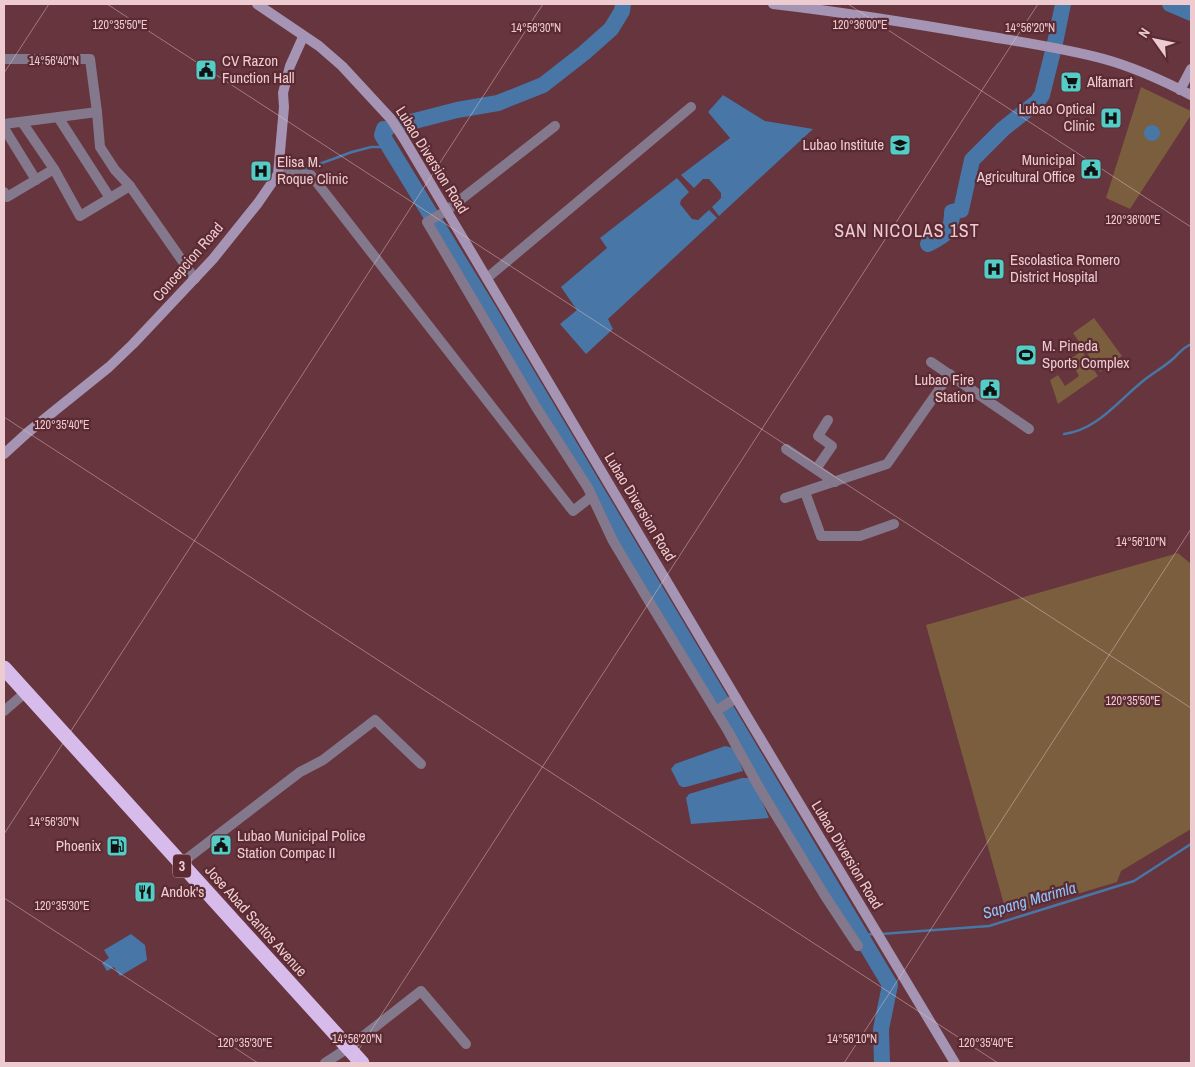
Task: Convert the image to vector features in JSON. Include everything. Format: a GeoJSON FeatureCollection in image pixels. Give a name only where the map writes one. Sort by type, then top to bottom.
{"type":"FeatureCollection","features":[{"type":"Feature","properties":{"kind":"highway","name":"Jose Abad Santos Avenue"},"geometry":{"type":"LineString","coordinates":[[4,668],[362,1063]]}},
{"type":"Feature","properties":{"kind":"street","name":"Lubao Diversion Road"},"geometry":{"type":"LineString","coordinates":[[257,4],[303,37],[319,46],[342,66],[391,119],[444,212],[487,278],[733,699],[892,956],[955,1063]]}},
{"type":"Feature","properties":{"kind":"street"},"geometry":{"type":"LineString","coordinates":[[773,4],[839,11],[1047,47],[1104,59],[1136,70],[1191,96]]}},
{"type":"Feature","properties":{"kind":"street","name":"Concepcion Road"},"geometry":{"type":"LineString","coordinates":[[4,454],[109,367],[147,331],[195,279],[258,203],[278,174],[284,107],[283,93],[290,66],[303,37]]}},
{"type":"Feature","properties":{"kind":"street"},"geometry":{"type":"LineString","coordinates":[[4,59],[90,59],[98,112],[100,147],[115,170],[130,186],[195,279]]}},
{"type":"Feature","properties":{"kind":"street"},"geometry":{"type":"LineString","coordinates":[[1180,90],[1191,69]]}},
{"type":"Feature","properties":{"kind":"street"},"geometry":{"type":"LineString","coordinates":[[487,278],[692,107]]}},
{"type":"Feature","properties":{"kind":"street"},"geometry":{"type":"LineString","coordinates":[[4,124],[98,112]]}},
{"type":"Feature","properties":{"kind":"street"},"geometry":{"type":"LineString","coordinates":[[58,117],[110,198]]}},
{"type":"Feature","properties":{"kind":"street"},"geometry":{"type":"LineString","coordinates":[[22,122],[54,169],[80,216],[130,186]]}},
{"type":"Feature","properties":{"kind":"street"},"geometry":{"type":"LineString","coordinates":[[555,126],[444,212],[427,222],[536,407],[588,488],[617,548],[717,710],[760,789],[825,896],[858,946]]}},
{"type":"Feature","properties":{"kind":"street"},"geometry":{"type":"LineString","coordinates":[[4,128],[36,180]]}},
{"type":"Feature","properties":{"kind":"street"},"geometry":{"type":"LineString","coordinates":[[4,192],[7,197],[54,169]]}},
{"type":"Feature","properties":{"kind":"street"},"geometry":{"type":"LineString","coordinates":[[278,174],[311,175],[573,512],[592,497]]}},
{"type":"Feature","properties":{"kind":"street"},"geometry":{"type":"LineString","coordinates":[[931,362],[1029,430]]}},
{"type":"Feature","properties":{"kind":"street"},"geometry":{"type":"LineString","coordinates":[[785,498],[887,464],[950,374]]}},
{"type":"Feature","properties":{"kind":"street"},"geometry":{"type":"LineString","coordinates":[[816,469],[832,446],[818,436],[828,420]]}},
{"type":"Feature","properties":{"kind":"street"},"geometry":{"type":"LineString","coordinates":[[786,449],[835,482]]}},
{"type":"Feature","properties":{"kind":"street"},"geometry":{"type":"LineString","coordinates":[[805,492],[821,536],[860,536],[894,524]]}},
{"type":"Feature","properties":{"kind":"street"},"geometry":{"type":"LineString","coordinates":[[4,711],[26,692]]}},
{"type":"Feature","properties":{"kind":"street"},"geometry":{"type":"LineString","coordinates":[[717,710],[733,699]]}},
{"type":"Feature","properties":{"kind":"street"},"geometry":{"type":"LineString","coordinates":[[180,864],[300,772],[323,760],[375,720],[421,764]]}},
{"type":"Feature","properties":{"kind":"street"},"geometry":{"type":"LineString","coordinates":[[326,1063],[421,991],[466,1044]]}},
{"type":"Feature","properties":{"kind":"shaded area"},"geometry":{"type":"Polygon","coordinates":[[[1141,87],[1191,111],[1191,115],[1130,209],[1106,198],[1141,87]]]}},
{"type":"Feature","properties":{"kind":"shaded area"},"geometry":{"type":"Polygon","coordinates":[[[1094,318],[1122,356],[1100,372],[1073,333],[1094,318]]]}},
{"type":"Feature","properties":{"kind":"shaded area"},"geometry":{"type":"Polygon","coordinates":[[[1082,351],[1098,376],[1058,404],[1050,380],[1058,375],[1065,386],[1079,376],[1070,359],[1082,351]]]}},
{"type":"Feature","properties":{"kind":"shaded area"},"geometry":{"type":"Polygon","coordinates":[[[1178,553],[1191,564],[1191,829],[1121,871],[1117,882],[1007,915],[926,625],[1178,553]]]}},
{"type":"Feature","properties":{"kind":"water"},"geometry":{"type":"Polygon","coordinates":[[[723,95],[765,121],[813,129],[719,216],[712,207],[721,198],[721,193],[709,179],[703,179],[694,188],[681,175],[730,138],[708,112],[723,95]]]}},
{"type":"Feature","properties":{"kind":"water"},"geometry":{"type":"Polygon","coordinates":[[[1152,125],[1160,133],[1152,141],[1144,133],[1152,125]]]}},
{"type":"Feature","properties":{"kind":"water"},"geometry":{"type":"Polygon","coordinates":[[[677,178],[689,192],[681,200],[680,204],[692,219],[698,220],[709,210],[717,218],[608,319],[613,329],[586,354],[560,324],[577,310],[561,287],[607,248],[600,238],[677,178]]]}},
{"type":"Feature","properties":{"kind":"water"},"geometry":{"type":"Polygon","coordinates":[[[725,746],[734,748],[743,771],[686,787],[679,785],[671,769],[675,764],[725,746]]]}},
{"type":"Feature","properties":{"kind":"water"},"geometry":{"type":"Polygon","coordinates":[[[742,778],[753,780],[769,818],[691,824],[686,798],[689,794],[742,778]]]}},
{"type":"Feature","properties":{"kind":"water"},"geometry":{"type":"Polygon","coordinates":[[[131,934],[145,945],[147,960],[120,976],[114,967],[107,971],[102,963],[109,958],[104,950],[131,934]]]}},
{"type":"Feature","properties":{"kind":"waterway"},"geometry":{"type":"LineString","coordinates":[[403,124],[457,110],[498,103],[543,85],[611,29],[622,11],[623,4]]}},
{"type":"Feature","properties":{"kind":"waterway"},"geometry":{"type":"LineString","coordinates":[[928,244],[939,238],[949,229],[952,212],[961,210],[972,160],[1003,129],[1037,102],[1042,95],[1063,4]]}},
{"type":"Feature","properties":{"kind":"waterway"},"geometry":{"type":"LineString","coordinates":[[1170,4],[1191,13]]}},
{"type":"Feature","properties":{"kind":"waterway"},"geometry":{"type":"LineString","coordinates":[[387,129],[384,129],[382,135],[488,309],[890,985],[881,1029],[882,1063]]}},
{"type":"Feature","properties":{"kind":"waterway"},"geometry":{"type":"LineString","coordinates":[[303,170],[352,152],[371,147],[390,147]]}},
{"type":"Feature","properties":{"kind":"waterway"},"geometry":{"type":"LineString","coordinates":[[1064,434],[1087,427],[1097,421],[1143,381],[1191,344]]}},
{"type":"Feature","properties":{"kind":"waterway","name":"Sapang Marimla"},"geometry":{"type":"LineString","coordinates":[[881,934],[989,926],[1134,881],[1191,844]]}},
{"type":"Feature","properties":{"kind":"waterway","name":"Sapang Marimla"},"geometry":{"type":"LineString","coordinates":[[859,935],[875,934]]}},
{"type":"Feature","properties":{"kind":"place","name":"CV Razon Function Hall"},"geometry":{"type":"Point","coordinates":[206,70]}},
{"type":"Feature","properties":{"kind":"place","name":"Alfamart"},"geometry":{"type":"Point","coordinates":[1071,82]}},
{"type":"Feature","properties":{"kind":"place","name":"Lubao Optical Clinic"},"geometry":{"type":"Point","coordinates":[1111,118]}},
{"type":"Feature","properties":{"kind":"place","name":"Lubao Institute"},"geometry":{"type":"Point","coordinates":[900,145]}},
{"type":"Feature","properties":{"kind":"place","name":"Municipal Agricultural Office"},"geometry":{"type":"Point","coordinates":[1091,169]}},
{"type":"Feature","properties":{"kind":"place","name":"Elisa M. Roque Clinic"},"geometry":{"type":"Point","coordinates":[261,171]}},
{"type":"Feature","properties":{"kind":"place","name":"Escolastica Romero District Hospital"},"geometry":{"type":"Point","coordinates":[994,269]}},
{"type":"Feature","properties":{"kind":"place","name":"M. Pineda Sports Complex"},"geometry":{"type":"Point","coordinates":[1026,355]}},
{"type":"Feature","properties":{"kind":"place","name":"Lubao Fire Station"},"geometry":{"type":"Point","coordinates":[990,389]}},
{"type":"Feature","properties":{"kind":"place","name":"Lubao Municipal Police Station Compac II"},"geometry":{"type":"Point","coordinates":[221,845]}},
{"type":"Feature","properties":{"kind":"place","name":"Phoenix"},"geometry":{"type":"Point","coordinates":[117,846]}},
{"type":"Feature","properties":{"kind":"place","name":"Andok's"},"geometry":{"type":"Point","coordinates":[145,892]}},
{"type":"Feature","properties":{"kind":"district","name":"SAN NICOLAS 1ST"},"geometry":{"type":"Point","coordinates":[907,231]}}]}
